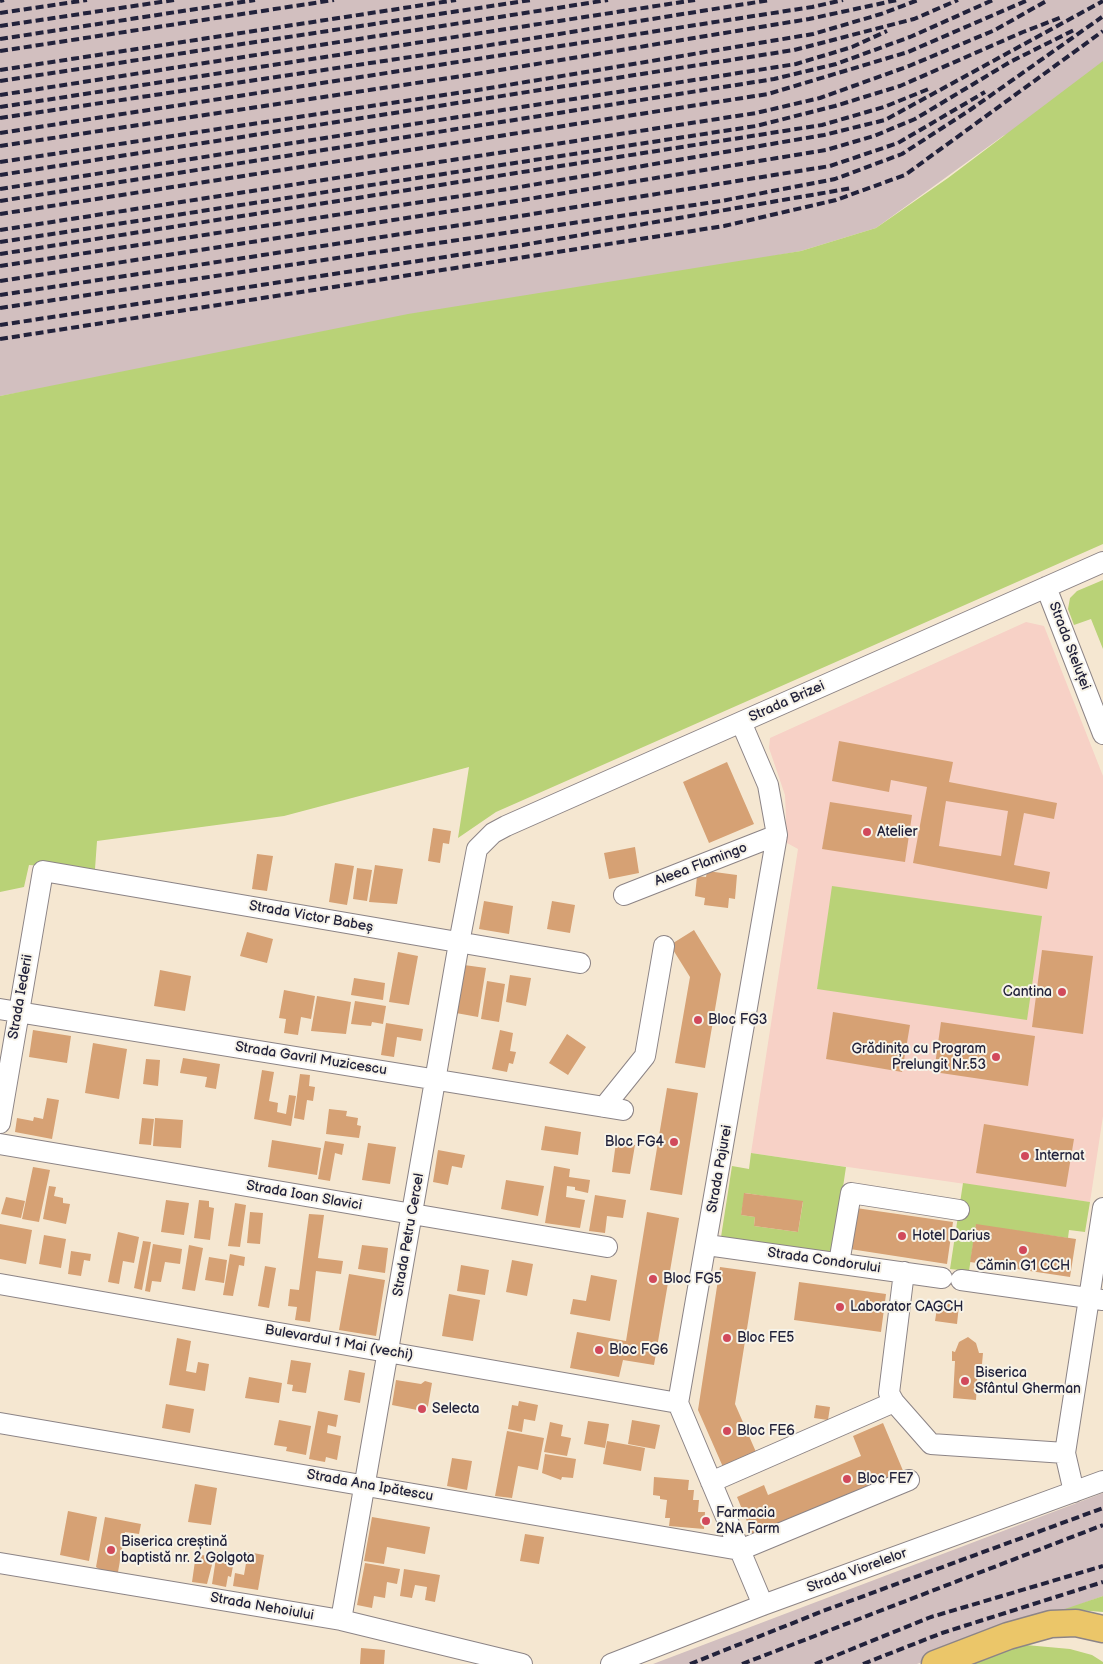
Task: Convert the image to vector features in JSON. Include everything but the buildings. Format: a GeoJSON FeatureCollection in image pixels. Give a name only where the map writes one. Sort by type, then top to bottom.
{"type":"FeatureCollection","features":[{"type":"Feature","properties":{"kind":"main road"},"geometry":{"type":"LineString","coordinates":[[935,1664],[1040,1626],[1076,1623],[1103,1629]]}},
{"type":"Feature","properties":{"kind":"main road"},"geometry":{"type":"LineString","coordinates":[[1008,1636],[1072,1640],[1103,1648]]}},
{"type":"Feature","properties":{"kind":"street","name":"Strada Brizei"},"geometry":{"type":"LineString","coordinates":[[477,849],[493,832],[506,826],[1103,562]]}},
{"type":"Feature","properties":{"kind":"street","name":"Strada Steluței"},"geometry":{"type":"LineString","coordinates":[[1046,587],[1103,734]]}},
{"type":"Feature","properties":{"kind":"street","name":"Strada Pajurei"},"geometry":{"type":"LineString","coordinates":[[678,1403],[777,835],[768,785],[741,722]]}},
{"type":"Feature","properties":{"kind":"street","name":"Aleea Flamingo"},"geometry":{"type":"LineString","coordinates":[[624,895],[777,835]]}},
{"type":"Feature","properties":{"kind":"street","name":"Strada Petru Cercel"},"geometry":{"type":"LineString","coordinates":[[341,1620],[477,849]]}},
{"type":"Feature","properties":{"kind":"street","name":"Strada Victor Babeș"},"geometry":{"type":"LineString","coordinates":[[43,871],[580,963]]}},
{"type":"Feature","properties":{"kind":"street","name":"Strada Iederii"},"geometry":{"type":"LineString","coordinates":[[0,1123],[10,1010],[43,871]]}},
{"type":"Feature","properties":{"kind":"street","name":"Strada Gavril Muzicescu"},"geometry":{"type":"LineString","coordinates":[[10,1010],[614,1109],[645,1056],[664,946]]}},
{"type":"Feature","properties":{"kind":"street","name":"Strada Ioan Slavici"},"geometry":{"type":"LineString","coordinates":[[0,1144],[607,1247]]}},
{"type":"Feature","properties":{"kind":"street"},"geometry":{"type":"LineString","coordinates":[[840,1263],[851,1193],[959,1210]]}},
{"type":"Feature","properties":{"kind":"street"},"geometry":{"type":"LineString","coordinates":[[1074,1492],[1065,1453],[1096,1299],[1103,1208]]}},
{"type":"Feature","properties":{"kind":"street","name":"Strada Condorului"},"geometry":{"type":"LineString","coordinates":[[707,1245],[1096,1299]]}},
{"type":"Feature","properties":{"kind":"street"},"geometry":{"type":"LineString","coordinates":[[904,1272],[889,1393],[894,1402],[931,1444],[1065,1453]]}},
{"type":"Feature","properties":{"kind":"street","name":"Bulevardul 1 Mai (vechi)"},"geometry":{"type":"LineString","coordinates":[[0,1284],[678,1403]]}},
{"type":"Feature","properties":{"kind":"street"},"geometry":{"type":"LineString","coordinates":[[712,1482],[894,1402]]}},
{"type":"Feature","properties":{"kind":"street"},"geometry":{"type":"LineString","coordinates":[[678,1403],[763,1605]]}},
{"type":"Feature","properties":{"kind":"street","name":"Strada Ana Ipătescu"},"geometry":{"type":"LineString","coordinates":[[0,1423],[740,1550]]}},
{"type":"Feature","properties":{"kind":"street"},"geometry":{"type":"LineString","coordinates":[[740,1550],[909,1480]]}},
{"type":"Feature","properties":{"kind":"street","name":"Strada Viorelelor"},"geometry":{"type":"LineString","coordinates":[[611,1664],[763,1605],[1103,1481]]}},
{"type":"Feature","properties":{"kind":"street","name":"Strada Nehoiului"},"geometry":{"type":"LineString","coordinates":[[0,1563],[341,1620],[522,1664]]}},
{"type":"Feature","properties":{"kind":"shaded area"},"geometry":{"type":"Polygon","coordinates":[[[0,0],[1103,0],[1103,89],[1003,136],[876,228],[801,251],[0,396],[0,0]]]}},
{"type":"Feature","properties":{"kind":"shaded area"},"geometry":{"type":"Polygon","coordinates":[[[1026,622],[1044,626],[1103,776],[1103,1116],[1090,1202],[751,1153],[798,849],[787,843],[785,795],[769,748],[770,738],[1026,622]]]}},
{"type":"Feature","properties":{"kind":"shaded area"},"geometry":{"type":"Polygon","coordinates":[[[1103,1493],[1103,1596],[917,1664],[653,1664],[1103,1493]]]}},
{"type":"Feature","properties":{"kind":"green space"},"geometry":{"type":"Polygon","coordinates":[[[1103,61],[1103,544],[496,812],[458,838],[469,767],[284,816],[97,841],[95,869],[29,865],[24,887],[0,892],[0,396],[408,314],[801,251],[876,228],[948,178],[1103,61]]]}},
{"type":"Feature","properties":{"kind":"green space"},"geometry":{"type":"Polygon","coordinates":[[[1103,580],[1103,649],[1091,619],[1074,625],[1068,609],[1070,598],[1077,591],[1103,580]]]}},
{"type":"Feature","properties":{"kind":"green space"},"geometry":{"type":"Polygon","coordinates":[[[832,886],[1042,916],[1027,1020],[817,989],[832,886]]]}},
{"type":"Feature","properties":{"kind":"green space"},"geometry":{"type":"Polygon","coordinates":[[[751,1153],[846,1167],[833,1254],[721,1237],[732,1166],[749,1169],[751,1153]],[[745,1193],[741,1215],[755,1217],[754,1226],[798,1232],[803,1202],[745,1193]]]}},
{"type":"Feature","properties":{"kind":"green space"},"geometry":{"type":"Polygon","coordinates":[[[963,1183],[1090,1202],[1085,1232],[1069,1230],[1068,1238],[976,1225],[969,1271],[950,1269],[963,1183]]]}},
{"type":"Feature","properties":{"kind":"green space"},"geometry":{"type":"Polygon","coordinates":[[[1103,1596],[1103,1612],[1065,1609],[1103,1596]]]}},
{"type":"Feature","properties":{"kind":"green space"},"geometry":{"type":"Polygon","coordinates":[[[1026,1645],[1070,1649],[1092,1655],[1103,1662],[1103,1664],[956,1664],[1004,1648],[1026,1645]]]}},
{"type":"Feature","properties":{"kind":"railway"},"geometry":{"type":"LineString","coordinates":[[0,1],[4,0]]}},
{"type":"Feature","properties":{"kind":"railway"},"geometry":{"type":"LineString","coordinates":[[0,13],[87,0]]}},
{"type":"Feature","properties":{"kind":"railway"},"geometry":{"type":"LineString","coordinates":[[0,26],[174,0]]}},
{"type":"Feature","properties":{"kind":"railway"},"geometry":{"type":"LineString","coordinates":[[0,39],[255,0]]}},
{"type":"Feature","properties":{"kind":"railway"},"geometry":{"type":"LineString","coordinates":[[0,51],[334,0]]}},
{"type":"Feature","properties":{"kind":"railway"},"geometry":{"type":"LineString","coordinates":[[0,70],[456,0]]}},
{"type":"Feature","properties":{"kind":"railway"},"geometry":{"type":"LineString","coordinates":[[0,81],[531,0]]}},
{"type":"Feature","properties":{"kind":"railway"},"geometry":{"type":"LineString","coordinates":[[0,95],[608,0]]}},
{"type":"Feature","properties":{"kind":"railway"},"geometry":{"type":"LineString","coordinates":[[0,107],[695,0]]}},
{"type":"Feature","properties":{"kind":"railway"},"geometry":{"type":"LineString","coordinates":[[0,118],[478,47],[770,0]]}},
{"type":"Feature","properties":{"kind":"railway"},"geometry":{"type":"LineString","coordinates":[[0,133],[812,7],[843,0]]}},
{"type":"Feature","properties":{"kind":"railway"},"geometry":{"type":"LineString","coordinates":[[0,146],[482,73],[809,19],[897,0]]}},
{"type":"Feature","properties":{"kind":"railway"},"geometry":{"type":"LineString","coordinates":[[0,162],[484,89],[813,34],[881,14],[918,0]]}},
{"type":"Feature","properties":{"kind":"railway"},"geometry":{"type":"LineString","coordinates":[[0,175],[794,50],[914,19],[958,0]]}},
{"type":"Feature","properties":{"kind":"railway"},"geometry":{"type":"LineString","coordinates":[[0,201],[774,79],[836,64],[910,37],[993,0]]}},
{"type":"Feature","properties":{"kind":"railway"},"geometry":{"type":"LineString","coordinates":[[0,214],[768,94],[908,52],[1028,0]]}},
{"type":"Feature","properties":{"kind":"railway"},"geometry":{"type":"LineString","coordinates":[[0,230],[756,113],[820,98],[909,66],[995,30],[1048,0]]}},
{"type":"Feature","properties":{"kind":"railway"},"geometry":{"type":"LineString","coordinates":[[0,266],[514,188],[824,135],[885,120],[1103,1]]}},
{"type":"Feature","properties":{"kind":"railway"},"geometry":{"type":"LineString","coordinates":[[0,242],[756,126],[835,106],[900,86],[1062,17]]}},
{"type":"Feature","properties":{"kind":"railway"},"geometry":{"type":"LineString","coordinates":[[0,308],[721,201],[835,179],[902,154],[970,110],[1102,17]]}},
{"type":"Feature","properties":{"kind":"railway"},"geometry":{"type":"LineString","coordinates":[[0,281],[516,201],[826,150],[874,136],[915,119],[1010,62],[1074,30]]}},
{"type":"Feature","properties":{"kind":"railway"},"geometry":{"type":"LineString","coordinates":[[0,189],[796,64],[852,47],[887,31]]}},
{"type":"Feature","properties":{"kind":"railway"},"geometry":{"type":"LineString","coordinates":[[0,339],[724,226],[836,200],[905,175],[1103,31]]}},
{"type":"Feature","properties":{"kind":"railway"},"geometry":{"type":"LineString","coordinates":[[0,254],[822,125],[884,107],[931,88]]}},
{"type":"Feature","properties":{"kind":"railway"},"geometry":{"type":"LineString","coordinates":[[0,295],[520,216],[830,166],[898,143],[985,92]]}},
{"type":"Feature","properties":{"kind":"railway"},"geometry":{"type":"LineString","coordinates":[[0,325],[523,245],[852,188]]}},
{"type":"Feature","properties":{"kind":"railway"},"geometry":{"type":"LineString","coordinates":[[690,1664],[823,1611],[1103,1508]]}},
{"type":"Feature","properties":{"kind":"railway"},"geometry":{"type":"LineString","coordinates":[[742,1664],[1103,1525]]}},
{"type":"Feature","properties":{"kind":"railway"},"geometry":{"type":"LineString","coordinates":[[815,1664],[931,1617],[1103,1566]]}},
{"type":"Feature","properties":{"kind":"railway"},"geometry":{"type":"LineString","coordinates":[[863,1664],[942,1633],[1103,1582]]}},
{"type":"Feature","properties":{"kind":"place","name":"Atelier"},"geometry":{"type":"Point","coordinates":[867,832]}},
{"type":"Feature","properties":{"kind":"place","name":"Cantina"},"geometry":{"type":"Point","coordinates":[1062,992]}},
{"type":"Feature","properties":{"kind":"place","name":"Bloc FG3"},"geometry":{"type":"Point","coordinates":[698,1020]}},
{"type":"Feature","properties":{"kind":"place","name":"Grădinița cu Program Prelungit Nr.53"},"geometry":{"type":"Point","coordinates":[996,1057]}},
{"type":"Feature","properties":{"kind":"place","name":"Bloc FG4"},"geometry":{"type":"Point","coordinates":[674,1142]}},
{"type":"Feature","properties":{"kind":"place","name":"Internat"},"geometry":{"type":"Point","coordinates":[1025,1156]}},
{"type":"Feature","properties":{"kind":"place","name":"Hotel Darius"},"geometry":{"type":"Point","coordinates":[902,1236]}},
{"type":"Feature","properties":{"kind":"place","name":"Cămin G1 CCH"},"geometry":{"type":"Point","coordinates":[1023,1250]}},
{"type":"Feature","properties":{"kind":"place","name":"Bloc FG5"},"geometry":{"type":"Point","coordinates":[653,1279]}},
{"type":"Feature","properties":{"kind":"place","name":"Laborator CAGCH"},"geometry":{"type":"Point","coordinates":[840,1307]}},
{"type":"Feature","properties":{"kind":"place","name":"Bloc FE5"},"geometry":{"type":"Point","coordinates":[727,1338]}},
{"type":"Feature","properties":{"kind":"place","name":"Bloc FG6"},"geometry":{"type":"Point","coordinates":[599,1350]}},
{"type":"Feature","properties":{"kind":"place","name":"Biserica Sfântul Gherman"},"geometry":{"type":"Point","coordinates":[965,1381]}},
{"type":"Feature","properties":{"kind":"place","name":"Selecta"},"geometry":{"type":"Point","coordinates":[422,1409]}},
{"type":"Feature","properties":{"kind":"place","name":"Bloc FE6"},"geometry":{"type":"Point","coordinates":[727,1431]}},
{"type":"Feature","properties":{"kind":"place","name":"Bloc FE7"},"geometry":{"type":"Point","coordinates":[847,1479]}},
{"type":"Feature","properties":{"kind":"place","name":"Farmacia 2NA Farm"},"geometry":{"type":"Point","coordinates":[706,1521]}},
{"type":"Feature","properties":{"kind":"place","name":"Biserica creștină baptistă nr. 2 Golgota"},"geometry":{"type":"Point","coordinates":[111,1550]}}]}
